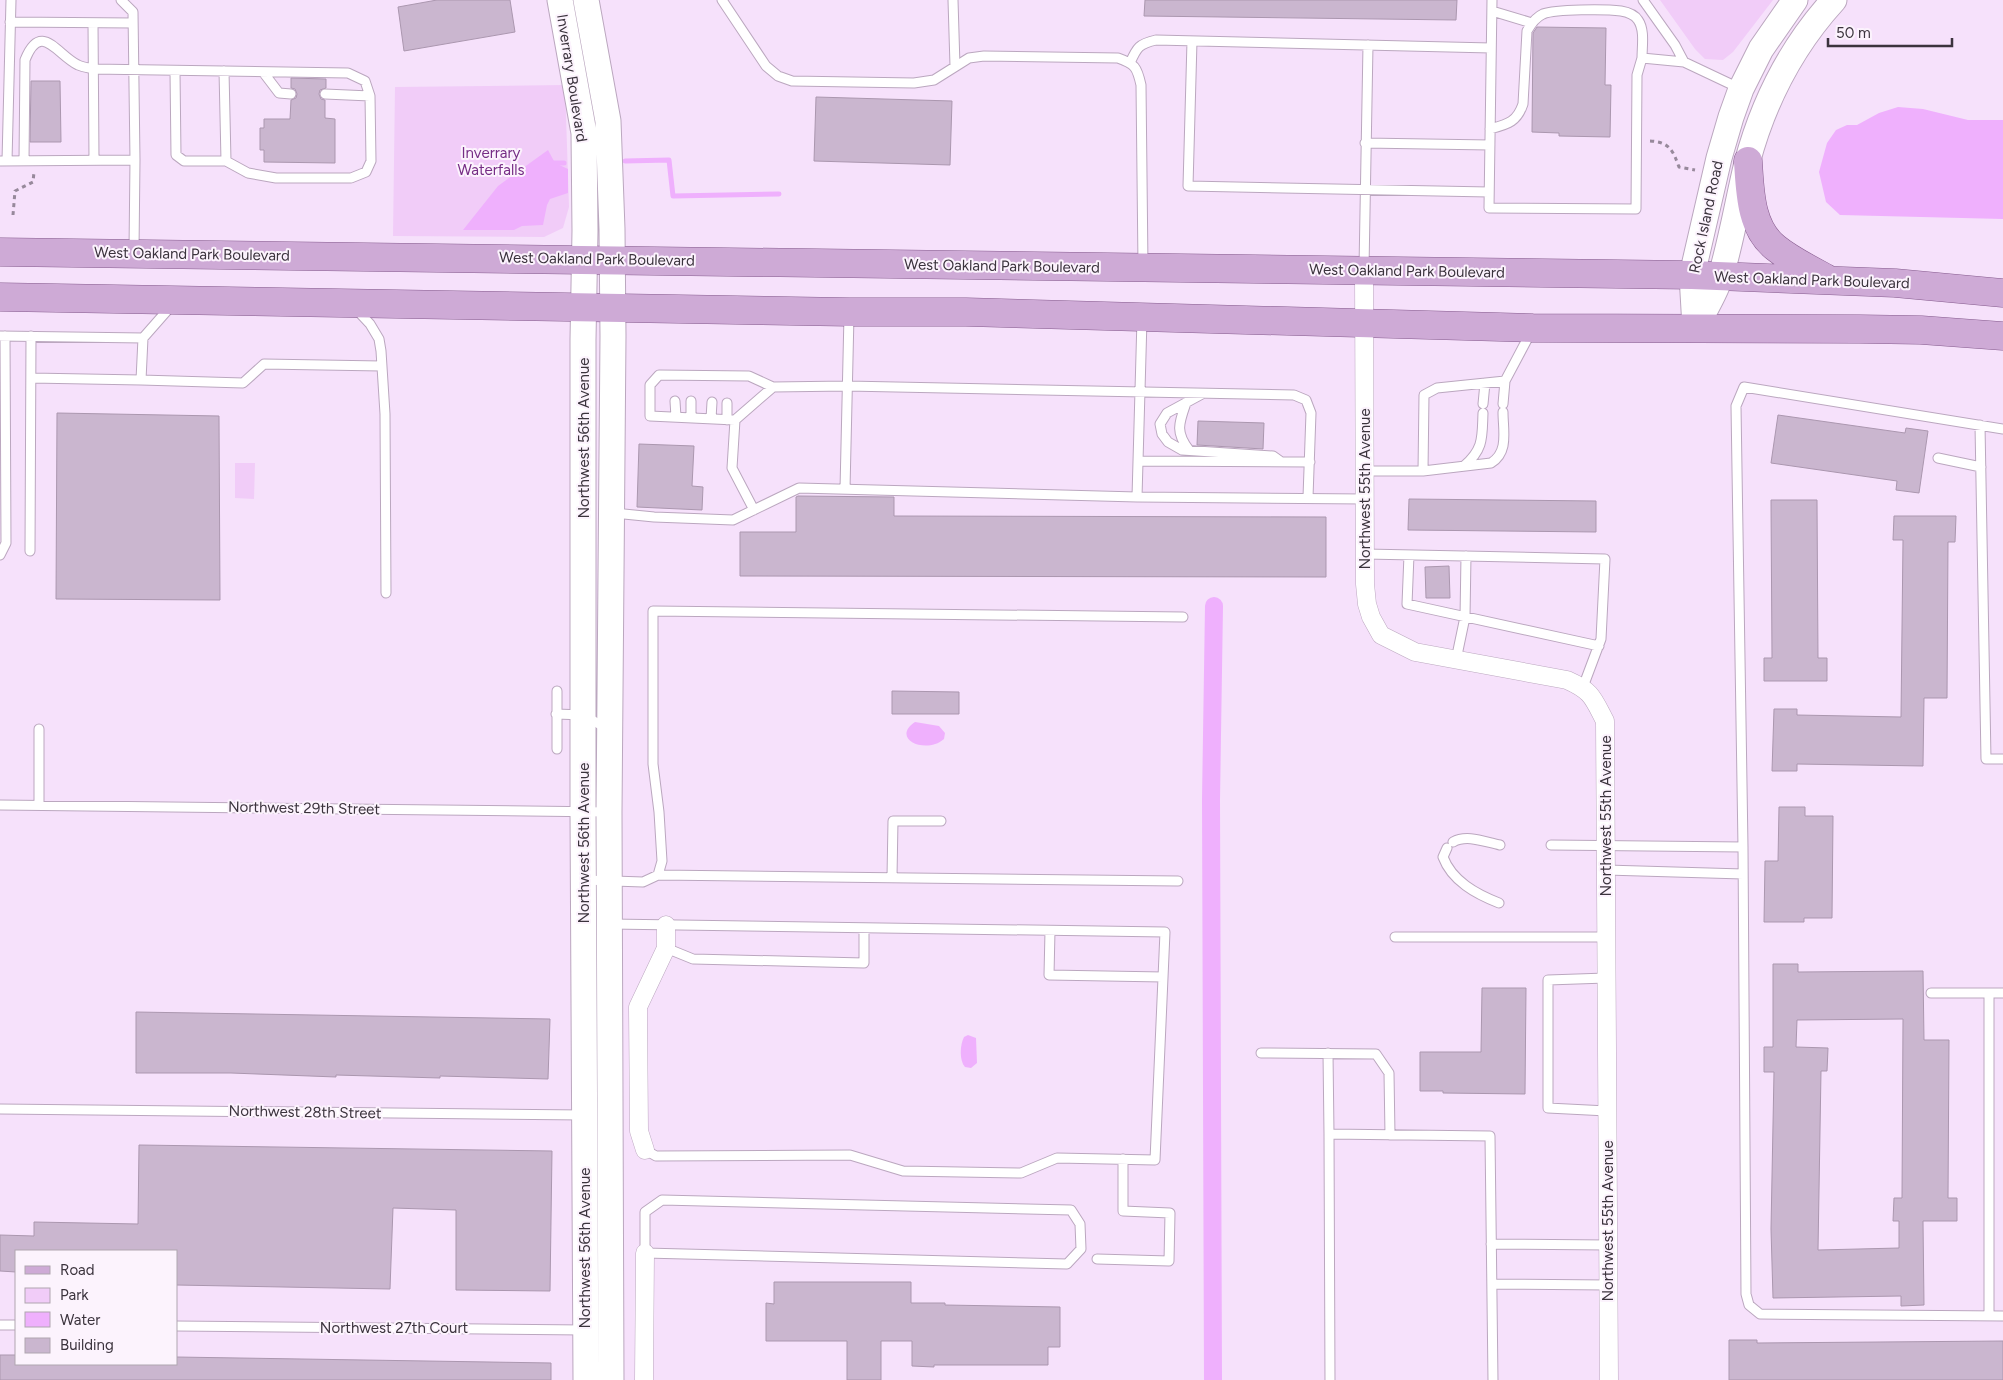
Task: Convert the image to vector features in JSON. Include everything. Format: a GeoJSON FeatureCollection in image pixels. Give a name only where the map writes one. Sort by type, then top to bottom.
{"type":"FeatureCollection","features":[{"type":"Feature","properties":{"kind":"main road"},"geometry":{"type":"LineString","coordinates":[[1748,161],[1754,214],[1762,230],[1774,247],[1827,279]]}},
{"type":"Feature","properties":{"kind":"main road","name":"West Oakland Park Boulevard"},"geometry":{"type":"LineString","coordinates":[[0,252],[1721,276],[1912,284],[2003,293]]}},
{"type":"Feature","properties":{"kind":"main road"},"geometry":{"type":"LineString","coordinates":[[0,296],[849,312],[966,312],[1533,328],[1886,329],[2003,336]]}},
{"type":"Feature","properties":{"kind":"street","name":"Inverrary Boulevard"},"geometry":{"type":"LineString","coordinates":[[560,0],[584,133],[584,306]]}},
{"type":"Feature","properties":{"kind":"street","name":"Inverrary Boulevard"},"geometry":{"type":"LineString","coordinates":[[586,0],[608,121],[613,307]]}},
{"type":"Feature","properties":{"kind":"street","name":"Rock Island Road"},"geometry":{"type":"LineString","coordinates":[[1695,329],[1692,276],[1719,158],[1741,89],[1761,49],[1795,0]]}},
{"type":"Feature","properties":{"kind":"street","name":"Rock Island Road"},"geometry":{"type":"LineString","coordinates":[[1695,329],[1721,276],[1748,161],[1759,124],[1784,68],[1818,18],[1834,0]]}},
{"type":"Feature","properties":{"kind":"street","name":"Northwest 55th Avenue"},"geometry":{"type":"LineString","coordinates":[[1364,270],[1365,554],[1367,604],[1371,617],[1381,635],[1414,652],[1567,680],[1583,687],[1593,698],[1606,721],[1609,1380]]}},
{"type":"Feature","properties":{"kind":"street","name":"Northwest 56th Avenue"},"geometry":{"type":"LineString","coordinates":[[584,306],[583,812],[584,880],[596,924],[598,1329],[586,1380]]}},
{"type":"Feature","properties":{"kind":"street","name":"Northwest 56th Avenue"},"geometry":{"type":"LineString","coordinates":[[596,924],[609,881],[613,307]]}},
{"type":"Feature","properties":{"kind":"street"},"geometry":{"type":"LineString","coordinates":[[645,1150],[638,1131],[638,1007],[666,948],[666,925]]}},
{"type":"Feature","properties":{"kind":"street"},"geometry":{"type":"LineString","coordinates":[[644,1380],[645,1253]]}},
{"type":"Feature","properties":{"kind":"street","name":"Northwest 56th Avenue"},"geometry":{"type":"LineString","coordinates":[[598,1329],[611,1380]]}},
{"type":"Feature","properties":{"kind":"lane"},"geometry":{"type":"LineString","coordinates":[[11,0],[4,161],[135,160]]}},
{"type":"Feature","properties":{"kind":"lane"},"geometry":{"type":"LineString","coordinates":[[121,0],[133,12],[134,23],[134,253]]}},
{"type":"Feature","properties":{"kind":"lane"},"geometry":{"type":"LineString","coordinates":[[722,0],[766,66],[778,76],[792,81],[914,83],[934,80],[969,58],[984,56],[1118,58],[1130,63],[1138,69],[1141,84],[1143,268]]}},
{"type":"Feature","properties":{"kind":"lane"},"geometry":{"type":"LineString","coordinates":[[954,0],[954,66]]}},
{"type":"Feature","properties":{"kind":"lane"},"geometry":{"type":"LineString","coordinates":[[1490,129],[1510,123],[1520,114],[1523,104],[1527,31],[1532,23],[1542,14],[1556,11],[1620,11],[1631,14],[1638,20],[1642,29],[1642,58],[1637,75],[1636,209],[1489,208],[1491,48],[1492,0]]}},
{"type":"Feature","properties":{"kind":"lane"},"geometry":{"type":"LineString","coordinates":[[1631,14],[1645,2],[1675,45],[1684,62]]}},
{"type":"Feature","properties":{"kind":"lane"},"geometry":{"type":"LineString","coordinates":[[1492,11],[1532,23]]}},
{"type":"Feature","properties":{"kind":"lane"},"geometry":{"type":"LineString","coordinates":[[10,22],[134,23]]}},
{"type":"Feature","properties":{"kind":"lane"},"geometry":{"type":"LineString","coordinates":[[93,23],[94,160]]}},
{"type":"Feature","properties":{"kind":"lane"},"geometry":{"type":"LineString","coordinates":[[1130,63],[1142,43],[1156,40],[1491,48]]}},
{"type":"Feature","properties":{"kind":"lane"},"geometry":{"type":"LineString","coordinates":[[1192,41],[1188,186],[1489,192]]}},
{"type":"Feature","properties":{"kind":"lane"},"geometry":{"type":"LineString","coordinates":[[24,160],[25,60],[29,49],[34,43],[51,43],[78,65],[94,69],[175,72],[348,73],[365,81],[370,96],[371,161],[366,172],[352,178],[276,178],[248,173],[226,161],[184,160],[176,155],[175,72]]}},
{"type":"Feature","properties":{"kind":"lane"},"geometry":{"type":"LineString","coordinates":[[1364,270],[1368,45]]}},
{"type":"Feature","properties":{"kind":"lane"},"geometry":{"type":"LineString","coordinates":[[1642,58],[1684,62],[1741,89]]}},
{"type":"Feature","properties":{"kind":"lane"},"geometry":{"type":"LineString","coordinates":[[224,71],[226,161]]}},
{"type":"Feature","properties":{"kind":"lane"},"geometry":{"type":"LineString","coordinates":[[263,72],[279,93],[291,94]]}},
{"type":"Feature","properties":{"kind":"lane"},"geometry":{"type":"LineString","coordinates":[[325,94],[370,96]]}},
{"type":"Feature","properties":{"kind":"lane"},"geometry":{"type":"LineString","coordinates":[[1365,143],[1490,145]]}},
{"type":"Feature","properties":{"kind":"lane"},"geometry":{"type":"LineString","coordinates":[[141,380],[143,338],[177,300]]}},
{"type":"Feature","properties":{"kind":"lane"},"geometry":{"type":"LineString","coordinates":[[349,302],[370,324],[379,339],[385,414],[386,593]]}},
{"type":"Feature","properties":{"kind":"lane"},"geometry":{"type":"LineString","coordinates":[[845,489],[849,312]]}},
{"type":"Feature","properties":{"kind":"lane"},"geometry":{"type":"LineString","coordinates":[[1138,497],[1142,316]]}},
{"type":"Feature","properties":{"kind":"lane"},"geometry":{"type":"LineString","coordinates":[[1365,471],[1423,471],[1491,463],[1498,458],[1504,449],[1503,408],[1505,381],[1533,328]]}},
{"type":"Feature","properties":{"kind":"lane"},"geometry":{"type":"LineString","coordinates":[[0,555],[6,543],[2,336],[143,338]]}},
{"type":"Feature","properties":{"kind":"lane"},"geometry":{"type":"LineString","coordinates":[[30,551],[31,336]]}},
{"type":"Feature","properties":{"kind":"lane"},"geometry":{"type":"LineString","coordinates":[[31,378],[243,383],[264,364],[381,366]]}},
{"type":"Feature","properties":{"kind":"lane"},"geometry":{"type":"LineString","coordinates":[[773,386],[731,420],[650,416],[650,385],[659,375],[675,380],[728,381],[750,376],[773,386],[1294,395],[1306,400],[1312,413],[1308,497]]}},
{"type":"Feature","properties":{"kind":"lane"},"geometry":{"type":"LineString","coordinates":[[1423,471],[1424,395],[1437,388],[1505,381]]}},
{"type":"Feature","properties":{"kind":"lane"},"geometry":{"type":"LineString","coordinates":[[1464,466],[1473,459],[1482,443],[1485,383]]}},
{"type":"Feature","properties":{"kind":"lane"},"geometry":{"type":"LineString","coordinates":[[2003,429],[1744,387],[1736,406],[1743,848],[1746,1294],[1750,1305],[1760,1314],[2003,1316]]}},
{"type":"Feature","properties":{"kind":"lane"},"geometry":{"type":"LineString","coordinates":[[1202,394],[1168,414],[1160,424],[1162,434],[1168,442],[1182,450],[1273,456],[1280,461]]}},
{"type":"Feature","properties":{"kind":"lane"},"geometry":{"type":"LineString","coordinates":[[675,401],[676,417]]}},
{"type":"Feature","properties":{"kind":"lane"},"geometry":{"type":"LineString","coordinates":[[691,401],[691,418]]}},
{"type":"Feature","properties":{"kind":"lane"},"geometry":{"type":"LineString","coordinates":[[711,419],[712,402]]}},
{"type":"Feature","properties":{"kind":"lane"},"geometry":{"type":"LineString","coordinates":[[728,402],[731,420],[732,468],[754,510]]}},
{"type":"Feature","properties":{"kind":"lane"},"geometry":{"type":"LineString","coordinates":[[1186,402],[1179,422],[1179,434],[1189,450]]}},
{"type":"Feature","properties":{"kind":"lane"},"geometry":{"type":"LineString","coordinates":[[1980,425],[1986,759],[2003,759]]}},
{"type":"Feature","properties":{"kind":"lane"},"geometry":{"type":"LineString","coordinates":[[1938,458],[1981,467]]}},
{"type":"Feature","properties":{"kind":"lane"},"geometry":{"type":"LineString","coordinates":[[1138,461],[1310,462]]}},
{"type":"Feature","properties":{"kind":"lane"},"geometry":{"type":"LineString","coordinates":[[612,513],[654,517],[733,520],[800,488],[1138,497],[1365,499]]}},
{"type":"Feature","properties":{"kind":"lane"},"geometry":{"type":"LineString","coordinates":[[1365,554],[1605,559],[1601,639],[1583,687]]}},
{"type":"Feature","properties":{"kind":"lane"},"geometry":{"type":"LineString","coordinates":[[1409,555],[1407,604],[1599,646]]}},
{"type":"Feature","properties":{"kind":"lane"},"geometry":{"type":"LineString","coordinates":[[1456,660],[1464,617],[1466,556]]}},
{"type":"Feature","properties":{"kind":"lane"},"geometry":{"type":"LineString","coordinates":[[658,875],[662,860],[653,764],[653,611],[1183,617]]}},
{"type":"Feature","properties":{"kind":"lane"},"geometry":{"type":"LineString","coordinates":[[556,749],[557,691]]}},
{"type":"Feature","properties":{"kind":"lane"},"geometry":{"type":"LineString","coordinates":[[556,714],[584,715],[610,731]]}},
{"type":"Feature","properties":{"kind":"lane"},"geometry":{"type":"LineString","coordinates":[[39,729],[39,805]]}},
{"type":"Feature","properties":{"kind":"lane","name":"Northwest 29th Street"},"geometry":{"type":"LineString","coordinates":[[0,804],[609,812]]}},
{"type":"Feature","properties":{"kind":"lane"},"geometry":{"type":"LineString","coordinates":[[892,878],[893,821],[941,821]]}},
{"type":"Feature","properties":{"kind":"lane"},"geometry":{"type":"LineString","coordinates":[[1499,903],[1480,896],[1458,880],[1443,857],[1450,845],[1459,839],[1470,838],[1500,846]]}},
{"type":"Feature","properties":{"kind":"lane"},"geometry":{"type":"LineString","coordinates":[[1551,845],[1743,848]]}},
{"type":"Feature","properties":{"kind":"lane"},"geometry":{"type":"LineString","coordinates":[[1606,870],[1743,874]]}},
{"type":"Feature","properties":{"kind":"lane"},"geometry":{"type":"LineString","coordinates":[[584,880],[643,882],[658,875],[1178,881]]}},
{"type":"Feature","properties":{"kind":"lane"},"geometry":{"type":"LineString","coordinates":[[596,924],[1165,932],[1155,1160],[1057,1158],[1021,1173],[903,1171],[850,1155],[656,1156],[645,1150]]}},
{"type":"Feature","properties":{"kind":"lane"},"geometry":{"type":"LineString","coordinates":[[666,948],[693,959],[864,963],[864,928]]}},
{"type":"Feature","properties":{"kind":"lane"},"geometry":{"type":"LineString","coordinates":[[1050,931],[1049,975],[1163,977]]}},
{"type":"Feature","properties":{"kind":"lane"},"geometry":{"type":"LineString","coordinates":[[1395,937],[1606,937]]}},
{"type":"Feature","properties":{"kind":"lane"},"geometry":{"type":"LineString","coordinates":[[1606,978],[1548,980],[1548,1108],[1607,1111]]}},
{"type":"Feature","properties":{"kind":"lane"},"geometry":{"type":"LineString","coordinates":[[1931,993],[2003,993]]}},
{"type":"Feature","properties":{"kind":"lane"},"geometry":{"type":"LineString","coordinates":[[1989,994],[1989,1316]]}},
{"type":"Feature","properties":{"kind":"lane"},"geometry":{"type":"LineString","coordinates":[[1261,1053],[1376,1054],[1389,1073],[1390,1135]]}},
{"type":"Feature","properties":{"kind":"lane"},"geometry":{"type":"LineString","coordinates":[[1328,1053],[1330,1380]]}},
{"type":"Feature","properties":{"kind":"lane","name":"Northwest 28th Street"},"geometry":{"type":"LineString","coordinates":[[0,1109],[597,1116]]}},
{"type":"Feature","properties":{"kind":"lane"},"geometry":{"type":"LineString","coordinates":[[1329,1134],[1490,1136],[1493,1380]]}},
{"type":"Feature","properties":{"kind":"lane"},"geometry":{"type":"LineString","coordinates":[[1097,1259],[1168,1261],[1170,1213],[1123,1211],[1123,1159]]}},
{"type":"Feature","properties":{"kind":"lane"},"geometry":{"type":"LineString","coordinates":[[662,1200],[1071,1210],[1080,1224],[1081,1249],[1067,1264],[645,1253],[645,1212],[662,1200]]}},
{"type":"Feature","properties":{"kind":"lane"},"geometry":{"type":"LineString","coordinates":[[1491,1244],[1608,1245]]}},
{"type":"Feature","properties":{"kind":"lane"},"geometry":{"type":"LineString","coordinates":[[1492,1284],[1608,1284]]}},
{"type":"Feature","properties":{"kind":"lane"},"geometry":{"type":"LineString","coordinates":[[0,1325],[15,1325]]}},
{"type":"Feature","properties":{"kind":"lane","name":"Northwest 27th Court"},"geometry":{"type":"LineString","coordinates":[[178,1326],[598,1329]]}},
{"type":"Feature","properties":{"kind":"path"},"geometry":{"type":"LineString","coordinates":[[1650,141],[1659,142],[1672,149],[1679,167],[1695,170]]}},
{"type":"Feature","properties":{"kind":"path"},"geometry":{"type":"LineString","coordinates":[[13,215],[15,191],[33,182],[34,170]]}},
{"type":"Feature","properties":{"kind":"green space"},"geometry":{"type":"Polygon","coordinates":[[[1660,0],[1773,0],[1733,52],[1723,60],[1705,59],[1695,49],[1660,0]]]}},
{"type":"Feature","properties":{"kind":"green space","name":"Inverrary Waterfalls"},"geometry":{"type":"Polygon","coordinates":[[[565,85],[569,207],[563,228],[544,237],[393,236],[395,87],[565,85]]]}},
{"type":"Feature","properties":{"kind":"green space"},"geometry":{"type":"Polygon","coordinates":[[[235,463],[255,463],[254,499],[235,498],[235,463]]]}},
{"type":"Feature","properties":{"kind":"water"},"geometry":{"type":"Polygon","coordinates":[[[1898,107],[1923,109],[1968,120],[2003,120],[2003,219],[1840,215],[1826,202],[1819,172],[1827,143],[1836,130],[1847,125],[1857,125],[1879,113],[1898,107]]]}},
{"type":"Feature","properties":{"kind":"water"},"geometry":{"type":"Polygon","coordinates":[[[548,150],[555,163],[568,169],[568,193],[550,199],[543,225],[522,226],[514,230],[463,230],[498,186],[548,150]]]}},
{"type":"Feature","properties":{"kind":"water"},"geometry":{"type":"Polygon","coordinates":[[[915,722],[939,726],[945,733],[944,739],[937,744],[920,745],[913,743],[906,734],[908,728],[915,722]]]}},
{"type":"Feature","properties":{"kind":"water"},"geometry":{"type":"Polygon","coordinates":[[[968,1035],[976,1038],[977,1063],[971,1068],[965,1067],[961,1057],[963,1040],[968,1035]]]}},
{"type":"Feature","properties":{"kind":"building"},"geometry":{"type":"Polygon","coordinates":[[[437,0],[510,0],[515,32],[404,51],[398,7],[437,0]]]}},
{"type":"Feature","properties":{"kind":"building"},"geometry":{"type":"Polygon","coordinates":[[[1145,0],[1457,0],[1456,20],[1144,16],[1145,0]]]}},
{"type":"Feature","properties":{"kind":"building"},"geometry":{"type":"Polygon","coordinates":[[[1537,27],[1606,28],[1605,85],[1611,85],[1610,137],[1559,136],[1559,133],[1532,132],[1533,33],[1537,27]]]}},
{"type":"Feature","properties":{"kind":"building"},"geometry":{"type":"Polygon","coordinates":[[[291,78],[326,79],[326,88],[320,90],[319,94],[321,99],[325,100],[325,118],[335,119],[335,163],[264,162],[264,150],[260,150],[260,128],[264,128],[264,119],[290,119],[291,100],[296,98],[297,94],[295,89],[291,88],[291,78]]]}},
{"type":"Feature","properties":{"kind":"building"},"geometry":{"type":"Polygon","coordinates":[[[31,81],[60,81],[61,142],[30,142],[31,81]]]}},
{"type":"Feature","properties":{"kind":"building"},"geometry":{"type":"Polygon","coordinates":[[[816,97],[952,101],[950,165],[814,161],[816,97]]]}},
{"type":"Feature","properties":{"kind":"building"},"geometry":{"type":"Polygon","coordinates":[[[57,413],[219,416],[220,600],[56,599],[57,413]]]}},
{"type":"Feature","properties":{"kind":"building"},"geometry":{"type":"Polygon","coordinates":[[[1778,415],[1905,433],[1906,428],[1928,431],[1919,493],[1896,490],[1897,481],[1771,463],[1778,415]]]}},
{"type":"Feature","properties":{"kind":"building"},"geometry":{"type":"Polygon","coordinates":[[[1198,421],[1264,423],[1263,449],[1197,445],[1198,421]]]}},
{"type":"Feature","properties":{"kind":"building"},"geometry":{"type":"Polygon","coordinates":[[[639,444],[694,446],[692,486],[703,487],[702,510],[637,507],[639,444]]]}},
{"type":"Feature","properties":{"kind":"building"},"geometry":{"type":"Polygon","coordinates":[[[796,497],[894,497],[894,516],[1326,517],[1326,577],[740,576],[740,532],[796,532],[796,497]]]}},
{"type":"Feature","properties":{"kind":"building"},"geometry":{"type":"Polygon","coordinates":[[[1409,499],[1596,501],[1596,532],[1408,530],[1409,499]]]}},
{"type":"Feature","properties":{"kind":"building"},"geometry":{"type":"Polygon","coordinates":[[[1771,500],[1817,500],[1818,658],[1827,658],[1827,681],[1764,681],[1764,658],[1772,658],[1771,500]]]}},
{"type":"Feature","properties":{"kind":"building"},"geometry":{"type":"Polygon","coordinates":[[[1894,516],[1956,516],[1955,542],[1948,542],[1947,698],[1924,698],[1923,766],[1797,764],[1797,771],[1772,771],[1774,709],[1797,709],[1797,715],[1901,717],[1903,540],[1893,540],[1894,516]]]}},
{"type":"Feature","properties":{"kind":"building"},"geometry":{"type":"Polygon","coordinates":[[[1449,566],[1450,598],[1426,598],[1425,567],[1449,566]]]}},
{"type":"Feature","properties":{"kind":"building"},"geometry":{"type":"Polygon","coordinates":[[[892,691],[959,692],[959,714],[892,714],[892,691]]]}},
{"type":"Feature","properties":{"kind":"building"},"geometry":{"type":"Polygon","coordinates":[[[1779,807],[1805,807],[1805,816],[1833,816],[1832,918],[1804,918],[1804,922],[1764,922],[1765,861],[1778,861],[1779,807]]]}},
{"type":"Feature","properties":{"kind":"building"},"geometry":{"type":"Polygon","coordinates":[[[1773,964],[1798,964],[1798,972],[1923,971],[1924,1040],[1949,1040],[1948,1198],[1957,1198],[1957,1221],[1923,1221],[1924,1305],[1901,1306],[1901,1296],[1773,1298],[1771,1229],[1774,1072],[1764,1072],[1764,1047],[1773,1047],[1773,964]],[[1903,1019],[1797,1020],[1796,1047],[1828,1048],[1827,1071],[1821,1071],[1818,1250],[1899,1248],[1899,1221],[1893,1221],[1894,1198],[1902,1198],[1903,1019]]]}},
{"type":"Feature","properties":{"kind":"building"},"geometry":{"type":"Polygon","coordinates":[[[1482,988],[1526,988],[1525,1094],[1420,1091],[1420,1052],[1481,1052],[1482,988]]]}},
{"type":"Feature","properties":{"kind":"building"},"geometry":{"type":"Polygon","coordinates":[[[136,1012],[550,1019],[548,1079],[136,1073],[136,1012]]]}},
{"type":"Feature","properties":{"kind":"building"},"geometry":{"type":"Polygon","coordinates":[[[139,1145],[552,1151],[550,1291],[456,1290],[456,1210],[393,1208],[390,1289],[178,1285],[178,1250],[15,1250],[15,1272],[0,1271],[0,1235],[34,1236],[34,1222],[138,1224],[139,1145]]]}},
{"type":"Feature","properties":{"kind":"building"},"geometry":{"type":"Polygon","coordinates":[[[774,1282],[911,1282],[911,1303],[1060,1307],[1060,1347],[1048,1347],[1048,1365],[934,1365],[934,1367],[912,1366],[912,1341],[881,1341],[881,1380],[847,1380],[847,1341],[766,1341],[766,1303],[774,1304],[774,1282]]]}},
{"type":"Feature","properties":{"kind":"building"},"geometry":{"type":"Polygon","coordinates":[[[1729,1340],[1757,1340],[1757,1343],[2003,1341],[2003,1380],[1729,1380],[1729,1340]]]}},
{"type":"Feature","properties":{"kind":"building"},"geometry":{"type":"Polygon","coordinates":[[[0,1355],[15,1355],[15,1365],[178,1365],[178,1357],[551,1363],[551,1380],[0,1380],[0,1355]]]}},
{"type":"Feature","properties":{"kind":"waterway"},"geometry":{"type":"LineString","coordinates":[[625,161],[669,160],[673,196],[779,194]]}},
{"type":"Feature","properties":{"kind":"waterway"},"geometry":{"type":"LineString","coordinates":[[550,163],[564,163]]}},
{"type":"Feature","properties":{"kind":"waterway"},"geometry":{"type":"LineString","coordinates":[[1213,1380],[1211,800],[1214,606]]}}]}
